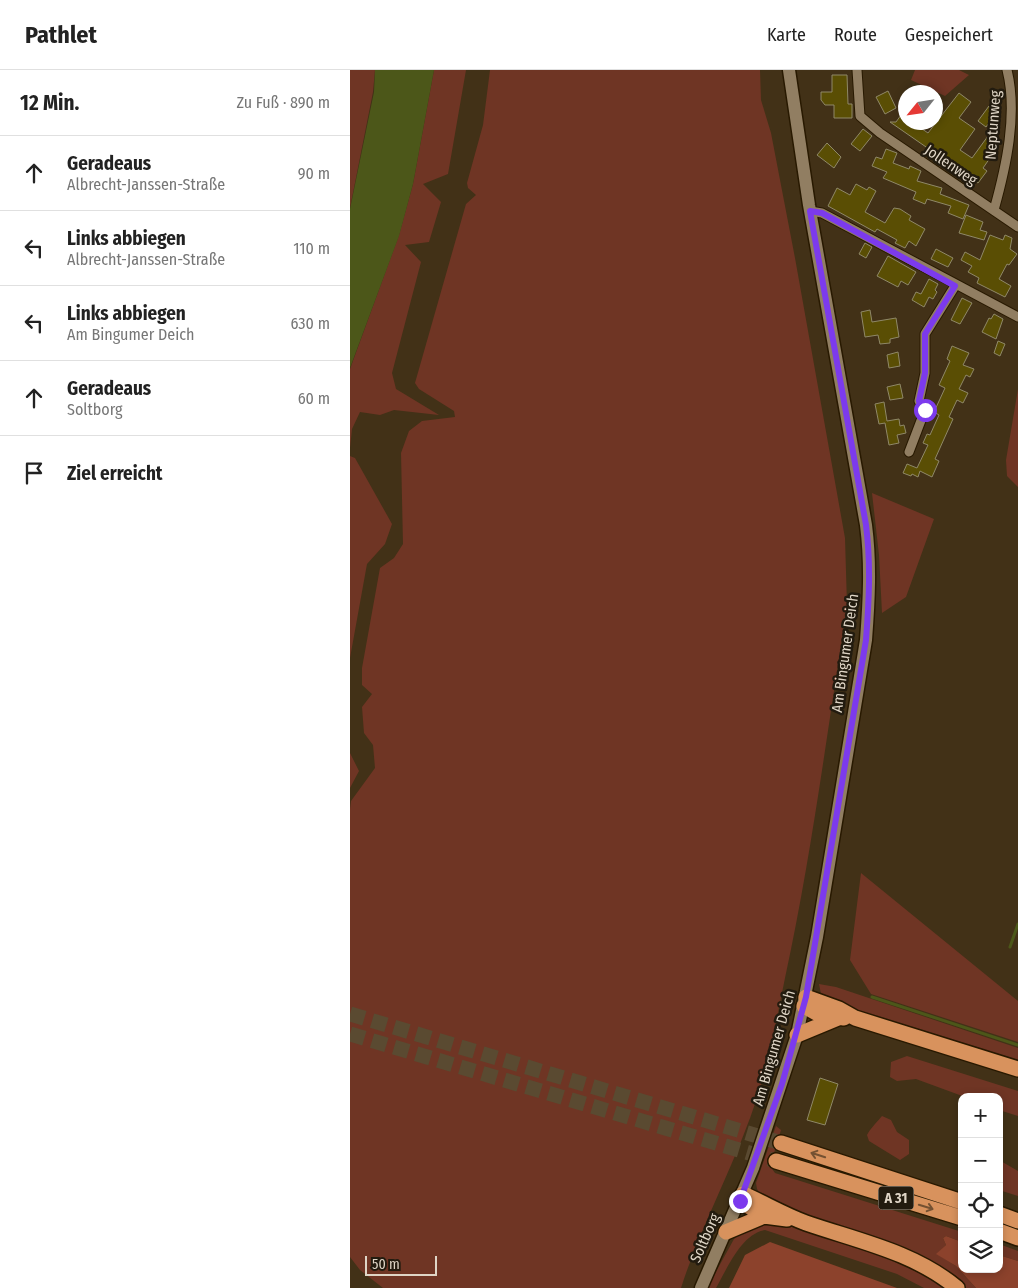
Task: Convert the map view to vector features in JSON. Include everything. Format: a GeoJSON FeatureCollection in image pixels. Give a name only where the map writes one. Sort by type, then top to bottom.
{"type":"FeatureCollection","features":[{"type":"Feature","properties":{"kind":"highway"},"geometry":{"type":"LineString","coordinates":[[805,1001],[818,1014],[839,1018],[856,1018]]}},
{"type":"Feature","properties":{"kind":"highway"},"geometry":{"type":"LineString","coordinates":[[805,1001],[839,1009],[856,1018],[1018,1069]]}},
{"type":"Feature","properties":{"kind":"highway"},"geometry":{"type":"LineString","coordinates":[[797,1035],[839,1018]]}},
{"type":"Feature","properties":{"kind":"highway","name":"A 31"},"geometry":{"type":"LineString","coordinates":[[781,1143],[958,1201]]}},
{"type":"Feature","properties":{"kind":"highway","name":"A 31"},"geometry":{"type":"LineString","coordinates":[[776,1161],[958,1217]]}},
{"type":"Feature","properties":{"kind":"highway"},"geometry":{"type":"LineString","coordinates":[[741,1197],[764,1216],[803,1222]]}},
{"type":"Feature","properties":{"kind":"highway"},"geometry":{"type":"LineString","coordinates":[[741,1197],[803,1222],[886,1249],[918,1262],[943,1276],[957,1288]]}},
{"type":"Feature","properties":{"kind":"highway"},"geometry":{"type":"LineString","coordinates":[[1003,1215],[1018,1221]]}},
{"type":"Feature","properties":{"kind":"highway"},"geometry":{"type":"LineString","coordinates":[[726,1232],[764,1216]]}},
{"type":"Feature","properties":{"kind":"highway"},"geometry":{"type":"LineString","coordinates":[[1003,1232],[1018,1238]]}},
{"type":"Feature","properties":{"kind":"main road","name":"Am Bingumer Deich"},"geometry":{"type":"LineString","coordinates":[[771,1118],[797,1035],[805,1001],[866,640],[870,589],[870,556],[863,506],[810,211],[789,70]]}},
{"type":"Feature","properties":{"kind":"main road","name":"Soltborg"},"geometry":{"type":"LineString","coordinates":[[701,1288],[741,1197],[771,1118]]}},
{"type":"Feature","properties":{"kind":"street","name":"Jollenweg"},"geometry":{"type":"LineString","coordinates":[[858,70],[860,116],[880,133],[1018,227]]}},
{"type":"Feature","properties":{"kind":"street","name":"Neptunweg"},"geometry":{"type":"LineString","coordinates":[[994,210],[1004,169],[1011,108],[1007,70]]}},
{"type":"Feature","properties":{"kind":"street"},"geometry":{"type":"LineString","coordinates":[[810,211],[822,213],[955,286],[1018,318]]}},
{"type":"Feature","properties":{"kind":"street"},"geometry":{"type":"LineString","coordinates":[[909,452],[925,410],[919,401],[925,373],[925,334],[955,286]]}},
{"type":"Feature","properties":{"kind":"shaded area"},"geometry":{"type":"Polygon","coordinates":[[[350,70],[375,70],[373,92],[350,208],[350,70]]]}},
{"type":"Feature","properties":{"kind":"shaded area"},"geometry":{"type":"Polygon","coordinates":[[[375,70],[434,70],[413,184],[399,236],[350,368],[350,209],[374,92],[375,70]]]}},
{"type":"Feature","properties":{"kind":"shaded area"},"geometry":{"type":"Polygon","coordinates":[[[434,70],[466,70],[448,174],[423,184],[441,202],[429,242],[405,245],[421,262],[392,373],[396,389],[439,415],[394,410],[380,415],[360,412],[352,429],[350,448],[350,369],[399,235],[413,184],[434,70]]]}},
{"type":"Feature","properties":{"kind":"shaded area"},"geometry":{"type":"Polygon","coordinates":[[[490,70],[760,70],[761,100],[771,133],[795,258],[845,538],[847,605],[810,848],[773,1037],[750,1120],[689,1263],[681,1288],[383,1288],[360,1270],[350,1257],[350,809],[351,801],[375,768],[373,745],[364,733],[362,707],[372,694],[362,685],[362,668],[380,568],[394,558],[403,544],[401,453],[409,431],[422,421],[455,417],[454,411],[419,389],[415,383],[466,204],[476,195],[468,188],[467,183],[483,125],[490,70]]]}},
{"type":"Feature","properties":{"kind":"shaded area"},"geometry":{"type":"Polygon","coordinates":[[[915,70],[959,70],[969,75],[945,96],[943,95],[943,85],[922,85],[911,80],[915,70]]]}},
{"type":"Feature","properties":{"kind":"shaded area"},"geometry":{"type":"Polygon","coordinates":[[[1018,389],[1018,487],[1007,476],[1006,460],[1018,389]]]}},
{"type":"Feature","properties":{"kind":"shaded area"},"geometry":{"type":"Polygon","coordinates":[[[350,456],[355,458],[392,524],[385,544],[367,564],[350,658],[350,456]]]}},
{"type":"Feature","properties":{"kind":"shaded area"},"geometry":{"type":"Polygon","coordinates":[[[872,493],[934,519],[906,597],[882,613],[879,555],[872,493]]]}},
{"type":"Feature","properties":{"kind":"shaded area"},"geometry":{"type":"Polygon","coordinates":[[[350,753],[359,771],[350,788],[350,753]]]}},
{"type":"Feature","properties":{"kind":"shaded area"},"geometry":{"type":"Polygon","coordinates":[[[861,873],[1018,1001],[1018,1042],[871,994],[850,960],[861,873]]]}},
{"type":"Feature","properties":{"kind":"shaded area"},"geometry":{"type":"Polygon","coordinates":[[[819,984],[836,987],[1018,1048],[1018,1062],[831,1003],[821,994],[819,984]]]}},
{"type":"Feature","properties":{"kind":"shaded area"},"geometry":{"type":"Polygon","coordinates":[[[907,1056],[1018,1091],[1018,1116],[1003,1111],[1003,1093],[958,1094],[916,1079],[897,1081],[890,1077],[891,1062],[907,1056]]]}},
{"type":"Feature","properties":{"kind":"shaded area"},"geometry":{"type":"Polygon","coordinates":[[[882,1116],[891,1120],[897,1132],[909,1140],[909,1154],[900,1160],[869,1141],[867,1135],[882,1116]]]}},
{"type":"Feature","properties":{"kind":"shaded area"},"geometry":{"type":"Polygon","coordinates":[[[776,1126],[781,1130],[770,1166],[775,1173],[958,1231],[958,1240],[946,1236],[943,1238],[946,1245],[937,1254],[956,1266],[958,1273],[962,1273],[976,1288],[965,1288],[952,1277],[763,1198],[757,1189],[756,1183],[776,1126]]]}},
{"type":"Feature","properties":{"kind":"shaded area"},"geometry":{"type":"Polygon","coordinates":[[[1003,1162],[1018,1171],[1018,1196],[1003,1191],[1003,1162]]]}},
{"type":"Feature","properties":{"kind":"shaded area"},"geometry":{"type":"Polygon","coordinates":[[[773,1221],[841,1239],[863,1247],[906,1265],[947,1288],[924,1288],[897,1274],[765,1230],[756,1233],[742,1245],[716,1288],[707,1288],[734,1239],[749,1226],[773,1221]]]}},
{"type":"Feature","properties":{"kind":"shaded area"},"geometry":{"type":"Polygon","coordinates":[[[946,1236],[958,1240],[958,1268],[936,1254],[946,1245],[943,1238],[946,1236]]]}},
{"type":"Feature","properties":{"kind":"shaded area"},"geometry":{"type":"Polygon","coordinates":[[[770,1242],[897,1288],[729,1288],[745,1255],[770,1242]]]}},
{"type":"Feature","properties":{"kind":"shaded area"},"geometry":{"type":"Polygon","coordinates":[[[1003,1245],[1018,1251],[1018,1261],[1003,1256],[1003,1245]]]}},
{"type":"Feature","properties":{"kind":"shaded area"},"geometry":{"type":"Polygon","coordinates":[[[1003,1256],[1018,1261],[1018,1288],[976,1288],[962,1273],[1003,1273],[1003,1256]]]}},
{"type":"Feature","properties":{"kind":"building"},"geometry":{"type":"Polygon","coordinates":[[[832,75],[847,75],[848,104],[852,104],[852,118],[834,118],[834,105],[825,105],[821,100],[821,92],[832,92],[832,75]]]}},
{"type":"Feature","properties":{"kind":"building"},"geometry":{"type":"Polygon","coordinates":[[[888,91],[896,108],[885,114],[876,97],[888,91]]]}},
{"type":"Feature","properties":{"kind":"building"},"geometry":{"type":"Polygon","coordinates":[[[959,93],[971,102],[959,118],[975,129],[960,150],[972,158],[988,136],[997,143],[987,156],[990,158],[983,168],[987,171],[978,183],[902,130],[924,130],[928,133],[930,130],[943,130],[943,114],[959,93]]]}},
{"type":"Feature","properties":{"kind":"building"},"geometry":{"type":"Polygon","coordinates":[[[989,106],[997,112],[986,127],[978,121],[989,106]]]}},
{"type":"Feature","properties":{"kind":"building"},"geometry":{"type":"Polygon","coordinates":[[[898,119],[898,128],[890,122],[896,122],[898,119]]]}},
{"type":"Feature","properties":{"kind":"building"},"geometry":{"type":"Polygon","coordinates":[[[863,129],[872,136],[860,151],[851,144],[863,129]]]}},
{"type":"Feature","properties":{"kind":"building"},"geometry":{"type":"Polygon","coordinates":[[[827,143],[841,157],[834,168],[817,155],[827,143]]]}},
{"type":"Feature","properties":{"kind":"building"},"geometry":{"type":"Polygon","coordinates":[[[886,149],[897,153],[893,163],[909,169],[910,166],[921,171],[917,181],[942,188],[940,194],[969,205],[963,219],[948,213],[951,206],[927,199],[925,204],[913,199],[916,192],[883,178],[887,172],[872,166],[876,157],[882,159],[886,149]]]}},
{"type":"Feature","properties":{"kind":"building"},"geometry":{"type":"Polygon","coordinates":[[[856,184],[867,190],[869,187],[876,191],[865,212],[885,223],[894,208],[900,209],[911,216],[909,220],[925,229],[916,246],[909,241],[905,248],[895,243],[897,240],[877,229],[875,232],[828,206],[837,188],[850,195],[856,184]]]}},
{"type":"Feature","properties":{"kind":"building"},"geometry":{"type":"Polygon","coordinates":[[[966,215],[983,222],[980,230],[987,232],[984,240],[959,233],[966,215]]]}},
{"type":"Feature","properties":{"kind":"building"},"geometry":{"type":"Polygon","coordinates":[[[990,235],[1003,240],[1005,235],[1012,238],[1010,249],[1017,254],[1009,265],[1007,264],[999,279],[1011,286],[1005,297],[977,283],[979,278],[968,272],[972,266],[961,260],[965,252],[980,260],[990,235]]]}},
{"type":"Feature","properties":{"kind":"building"},"geometry":{"type":"Polygon","coordinates":[[[865,243],[872,247],[866,258],[859,254],[865,243]]]}},
{"type":"Feature","properties":{"kind":"building"},"geometry":{"type":"Polygon","coordinates":[[[936,249],[953,258],[948,267],[931,259],[936,249]]]}},
{"type":"Feature","properties":{"kind":"building"},"geometry":{"type":"Polygon","coordinates":[[[888,256],[916,272],[908,285],[901,281],[898,287],[877,276],[888,256]]]}},
{"type":"Feature","properties":{"kind":"building"},"geometry":{"type":"Polygon","coordinates":[[[929,279],[938,284],[935,290],[937,292],[933,299],[929,297],[924,307],[912,300],[916,292],[921,294],[929,279]]]}},
{"type":"Feature","properties":{"kind":"building"},"geometry":{"type":"Polygon","coordinates":[[[962,298],[972,303],[960,324],[951,320],[962,298]]]}},
{"type":"Feature","properties":{"kind":"building"},"geometry":{"type":"Polygon","coordinates":[[[870,310],[872,322],[896,318],[899,337],[890,339],[890,343],[880,344],[878,335],[865,337],[861,312],[870,310]]]}},
{"type":"Feature","properties":{"kind":"building"},"geometry":{"type":"Polygon","coordinates":[[[994,314],[1003,319],[996,339],[982,332],[989,318],[991,319],[994,314]]]}},
{"type":"Feature","properties":{"kind":"building"},"geometry":{"type":"Polygon","coordinates":[[[998,341],[1005,344],[1000,356],[994,353],[998,341]]]}},
{"type":"Feature","properties":{"kind":"building"},"geometry":{"type":"Polygon","coordinates":[[[952,346],[969,353],[963,365],[974,369],[970,377],[966,375],[959,389],[968,393],[963,403],[957,400],[949,417],[953,419],[935,459],[939,461],[932,477],[920,471],[918,477],[912,474],[911,476],[903,473],[907,464],[917,468],[928,445],[923,443],[927,434],[930,435],[939,415],[934,412],[945,388],[939,385],[950,361],[947,359],[952,346]]]}},
{"type":"Feature","properties":{"kind":"building"},"geometry":{"type":"Polygon","coordinates":[[[898,352],[900,366],[889,368],[887,355],[898,352]]]}},
{"type":"Feature","properties":{"kind":"building"},"geometry":{"type":"Polygon","coordinates":[[[900,384],[903,398],[890,400],[887,387],[900,384]]]}},
{"type":"Feature","properties":{"kind":"building"},"geometry":{"type":"Polygon","coordinates":[[[884,402],[887,421],[899,419],[900,426],[904,425],[906,433],[897,435],[899,443],[889,445],[885,423],[879,424],[875,404],[884,402]]]}},
{"type":"Feature","properties":{"kind":"building"},"geometry":{"type":"Polygon","coordinates":[[[820,1078],[838,1084],[825,1125],[807,1120],[820,1078]]]}},
{"type":"Feature","properties":{"kind":"waterway"},"geometry":{"type":"LineString","coordinates":[[1010,947],[1018,924]]}},
{"type":"Feature","properties":{"kind":"waterway"},"geometry":{"type":"LineString","coordinates":[[872,997],[1018,1045]]}},
{"type":"Feature","properties":{"kind":"tunnel"},"geometry":{"type":"LineString","coordinates":[[350,1014],[781,1143]]}},
{"type":"Feature","properties":{"kind":"tunnel"},"geometry":{"type":"LineString","coordinates":[[350,1034],[776,1161]]}},
{"type":"Feature","properties":{"kind":"route"},"geometry":{"type":"LineString","coordinates":[[740,1201],[754,1168],[782,1084],[806,997],[866,640],[870,589],[870,556],[860,486],[810,211],[822,213],[955,286],[925,334],[925,373],[919,401],[925,410]]}}]}
